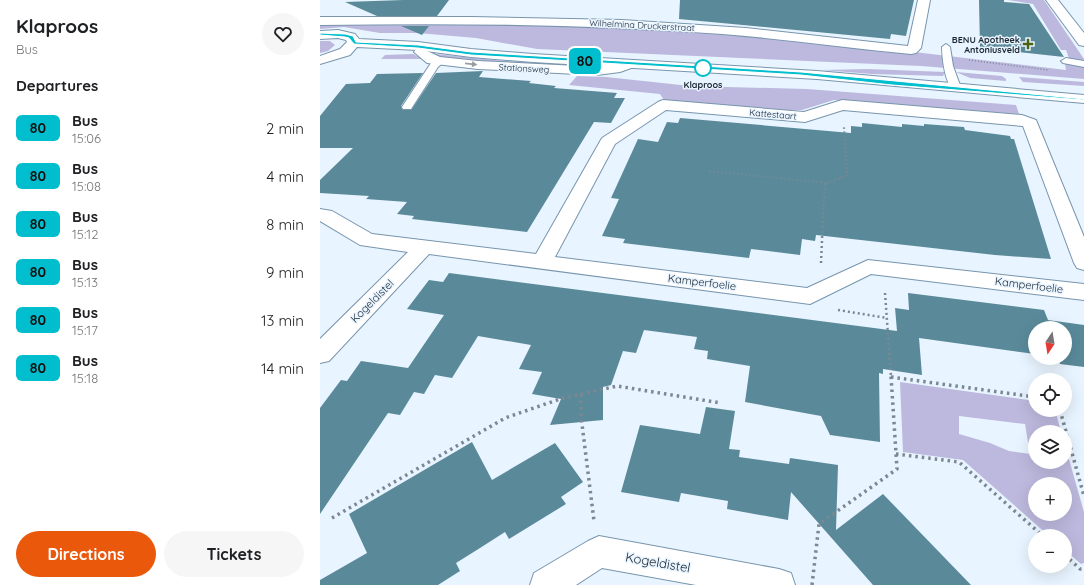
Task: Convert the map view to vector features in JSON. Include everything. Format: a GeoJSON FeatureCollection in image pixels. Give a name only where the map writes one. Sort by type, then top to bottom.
{"type":"FeatureCollection","features":[{"type":"Feature","properties":{"kind":"street","name":"Wilhelmina Druckerstraat"},"geometry":{"type":"LineString","coordinates":[[320,21],[495,19],[610,23],[722,30],[911,50],[914,48],[924,0]]}},
{"type":"Feature","properties":{"kind":"street"},"geometry":{"type":"LineString","coordinates":[[1052,0],[1084,42]]}},
{"type":"Feature","properties":{"kind":"street"},"geometry":{"type":"LineString","coordinates":[[320,35],[345,35],[351,37],[350,48],[320,60]]}},
{"type":"Feature","properties":{"kind":"street","name":"Stationsweg"},"geometry":{"type":"LineString","coordinates":[[350,48],[418,46],[442,56],[478,65],[598,71],[615,69],[629,64],[955,84],[1084,90]]}},
{"type":"Feature","properties":{"kind":"street","name":"Stationsweg"},"geometry":{"type":"LineString","coordinates":[[350,48],[421,52],[432,60],[442,56]]}},
{"type":"Feature","properties":{"kind":"street","name":"Stationsweg"},"geometry":{"type":"LineString","coordinates":[[955,84],[1084,99]]}},
{"type":"Feature","properties":{"kind":"street","name":"Kattestaart"},"geometry":{"type":"LineString","coordinates":[[542,262],[608,141],[663,105],[805,117],[842,105],[1022,120],[1030,123],[1084,263]]}},
{"type":"Feature","properties":{"kind":"street","name":"Kamperfoelie"},"geometry":{"type":"LineString","coordinates":[[320,215],[325,215],[367,240],[542,262],[818,291],[868,267],[1084,292]]}},
{"type":"Feature","properties":{"kind":"street","name":"Kogeldistel"},"geometry":{"type":"LineString","coordinates":[[320,354],[425,247]]}},
{"type":"Feature","properties":{"kind":"street"},"geometry":{"type":"LineString","coordinates":[[546,585],[599,552]]}},
{"type":"Feature","properties":{"kind":"street","name":"Kogeldistel"},"geometry":{"type":"LineString","coordinates":[[599,552],[779,585]]}},
{"type":"Feature","properties":{"kind":"lane"},"geometry":{"type":"LineString","coordinates":[[946,46],[948,66],[955,84]]}},
{"type":"Feature","properties":{"kind":"lane"},"geometry":{"type":"LineString","coordinates":[[407,107],[434,65],[442,56]]}},
{"type":"Feature","properties":{"kind":"lane"},"geometry":{"type":"LineString","coordinates":[[1066,61],[1084,64]]}},
{"type":"Feature","properties":{"kind":"path"},"geometry":{"type":"LineString","coordinates":[[947,58],[1053,70]]}},
{"type":"Feature","properties":{"kind":"path"},"geometry":{"type":"LineString","coordinates":[[709,171],[827,183],[847,175],[842,105]]}},
{"type":"Feature","properties":{"kind":"path"},"geometry":{"type":"LineString","coordinates":[[827,183],[825,184],[820,279],[817,306],[887,318]]}},
{"type":"Feature","properties":{"kind":"path"},"geometry":{"type":"LineString","coordinates":[[812,585],[819,524],[897,469],[883,268]]}},
{"type":"Feature","properties":{"kind":"path"},"geometry":{"type":"LineString","coordinates":[[891,377],[1028,396]]}},
{"type":"Feature","properties":{"kind":"path"},"geometry":{"type":"LineString","coordinates":[[332,518],[505,418],[560,399],[617,386],[721,403]]}},
{"type":"Feature","properties":{"kind":"path"},"geometry":{"type":"LineString","coordinates":[[580,394],[581,416],[599,552]]}},
{"type":"Feature","properties":{"kind":"path"},"geometry":{"type":"LineString","coordinates":[[1062,417],[1084,496]]}},
{"type":"Feature","properties":{"kind":"path"},"geometry":{"type":"LineString","coordinates":[[896,454],[959,462],[1035,529]]}},
{"type":"Feature","properties":{"kind":"path"},"geometry":{"type":"LineString","coordinates":[[1072,562],[1080,569],[1084,569]]}},
{"type":"Feature","properties":{"kind":"shaded area"},"geometry":{"type":"Polygon","coordinates":[[[1008,0],[1044,0],[1084,59],[1084,62],[1070,61],[1066,50],[1061,50],[1033,4],[1008,0]]]}},
{"type":"Feature","properties":{"kind":"shaded area"},"geometry":{"type":"Polygon","coordinates":[[[320,23],[606,25],[821,41],[1066,70],[1065,64],[1084,66],[1084,79],[921,66],[537,49],[476,38],[418,33],[380,33],[344,27],[320,29],[320,23]]]}},
{"type":"Feature","properties":{"kind":"shaded area"},"geometry":{"type":"Polygon","coordinates":[[[320,41],[330,41],[335,45],[328,51],[320,53],[320,41]]]}},
{"type":"Feature","properties":{"kind":"shaded area"},"geometry":{"type":"Polygon","coordinates":[[[413,54],[423,59],[381,59],[385,55],[413,54]]]}},
{"type":"Feature","properties":{"kind":"shaded area"},"geometry":{"type":"Polygon","coordinates":[[[434,55],[503,61],[586,65],[586,67],[474,61],[438,57],[434,55]]]}},
{"type":"Feature","properties":{"kind":"shaded area"},"geometry":{"type":"Polygon","coordinates":[[[868,69],[945,72],[943,76],[872,74],[822,70],[868,69]]]}},
{"type":"Feature","properties":{"kind":"shaded area"},"geometry":{"type":"Polygon","coordinates":[[[956,72],[1002,76],[1006,79],[1006,81],[970,78],[956,72]]]}},
{"type":"Feature","properties":{"kind":"shaded area"},"geometry":{"type":"Polygon","coordinates":[[[577,76],[606,77],[690,86],[807,89],[1016,105],[1019,114],[834,100],[802,110],[787,110],[664,100],[660,94],[569,85],[577,76]]]}},
{"type":"Feature","properties":{"kind":"shaded area"},"geometry":{"type":"Polygon","coordinates":[[[1019,77],[1084,82],[1084,86],[1023,82],[1019,77]]]}},
{"type":"Feature","properties":{"kind":"shaded area"},"geometry":{"type":"Polygon","coordinates":[[[900,382],[1028,400],[1028,417],[1057,417],[1059,425],[1028,425],[1028,442],[1025,424],[959,416],[959,434],[990,443],[1009,451],[1028,454],[1028,469],[1072,469],[1084,512],[1084,563],[1081,564],[1072,556],[1072,529],[1041,529],[1032,521],[1072,521],[1072,477],[1028,477],[1028,517],[963,460],[903,452],[900,382]]]}},
{"type":"Feature","properties":{"kind":"building"},"geometry":{"type":"Polygon","coordinates":[[[449,0],[437,16],[377,16],[345,2],[449,0]]]}},
{"type":"Feature","properties":{"kind":"building"},"geometry":{"type":"Polygon","coordinates":[[[680,0],[914,0],[906,36],[891,34],[890,39],[679,19],[680,0]]]}},
{"type":"Feature","properties":{"kind":"building"},"geometry":{"type":"Polygon","coordinates":[[[979,0],[1004,0],[1004,2],[1029,4],[1064,57],[980,48],[979,0]]]}},
{"type":"Feature","properties":{"kind":"building"},"geometry":{"type":"Polygon","coordinates":[[[401,26],[429,26],[422,35],[401,26]]]}},
{"type":"Feature","properties":{"kind":"building"},"geometry":{"type":"Polygon","coordinates":[[[483,71],[479,77],[531,81],[529,83],[556,86],[554,88],[617,93],[614,98],[625,98],[611,123],[594,122],[527,232],[412,219],[414,216],[397,214],[407,202],[366,199],[369,196],[320,193],[320,180],[353,148],[320,148],[320,116],[346,84],[370,83],[377,74],[423,73],[401,106],[403,110],[411,110],[436,73],[483,71]]]}},
{"type":"Feature","properties":{"kind":"building"},"geometry":{"type":"Polygon","coordinates":[[[680,118],[851,133],[851,126],[862,127],[862,123],[902,127],[902,124],[924,126],[924,124],[964,127],[965,130],[1010,136],[1011,139],[1014,139],[1051,259],[995,255],[816,235],[815,241],[802,239],[800,255],[751,249],[749,258],[623,243],[625,239],[602,236],[619,199],[611,198],[638,139],[658,142],[667,122],[678,123],[680,118]]]}},
{"type":"Feature","properties":{"kind":"building"},"geometry":{"type":"Polygon","coordinates":[[[449,273],[897,331],[895,308],[909,310],[908,293],[1044,310],[1048,320],[1055,321],[1028,321],[1028,353],[919,338],[922,375],[883,369],[883,374],[879,373],[880,442],[830,435],[821,416],[745,402],[750,366],[707,359],[708,351],[694,349],[697,337],[644,330],[636,353],[623,351],[611,385],[603,387],[603,420],[550,425],[561,399],[532,394],[542,372],[519,369],[531,345],[478,336],[452,378],[435,375],[424,394],[414,392],[400,415],[388,413],[320,514],[320,408],[341,380],[347,381],[361,361],[408,368],[444,315],[407,309],[429,280],[443,282],[449,273]]]}},
{"type":"Feature","properties":{"kind":"building"},"geometry":{"type":"Polygon","coordinates":[[[1072,323],[1084,325],[1084,367],[1068,365],[1072,365],[1072,323]]]}},
{"type":"Feature","properties":{"kind":"building"},"geometry":{"type":"Polygon","coordinates":[[[706,407],[735,411],[729,449],[740,450],[739,457],[789,464],[790,458],[838,465],[836,530],[883,494],[971,585],[873,585],[791,492],[788,520],[727,509],[728,501],[681,493],[679,502],[621,492],[640,425],[700,434],[706,407]]]}},
{"type":"Feature","properties":{"kind":"building"},"geometry":{"type":"Polygon","coordinates":[[[472,442],[492,480],[555,443],[583,482],[561,497],[566,504],[509,539],[505,532],[456,563],[460,571],[438,585],[320,585],[320,580],[367,553],[349,514],[472,442]]]}},
{"type":"Feature","properties":{"kind":"bus line","name":"80"},"geometry":{"type":"LineString","coordinates":[[320,35],[345,35],[351,37],[354,43],[418,46],[471,53],[817,75],[864,81],[1084,99]]}},
{"type":"Feature","properties":{"kind":"place","name":"BENU Apotheek Antoniusveld"},"geometry":{"type":"Point","coordinates":[1028,44]}},
{"type":"Feature","properties":{"kind":"place","name":"Klaproos"},"geometry":{"type":"Point","coordinates":[703,68]}}]}
